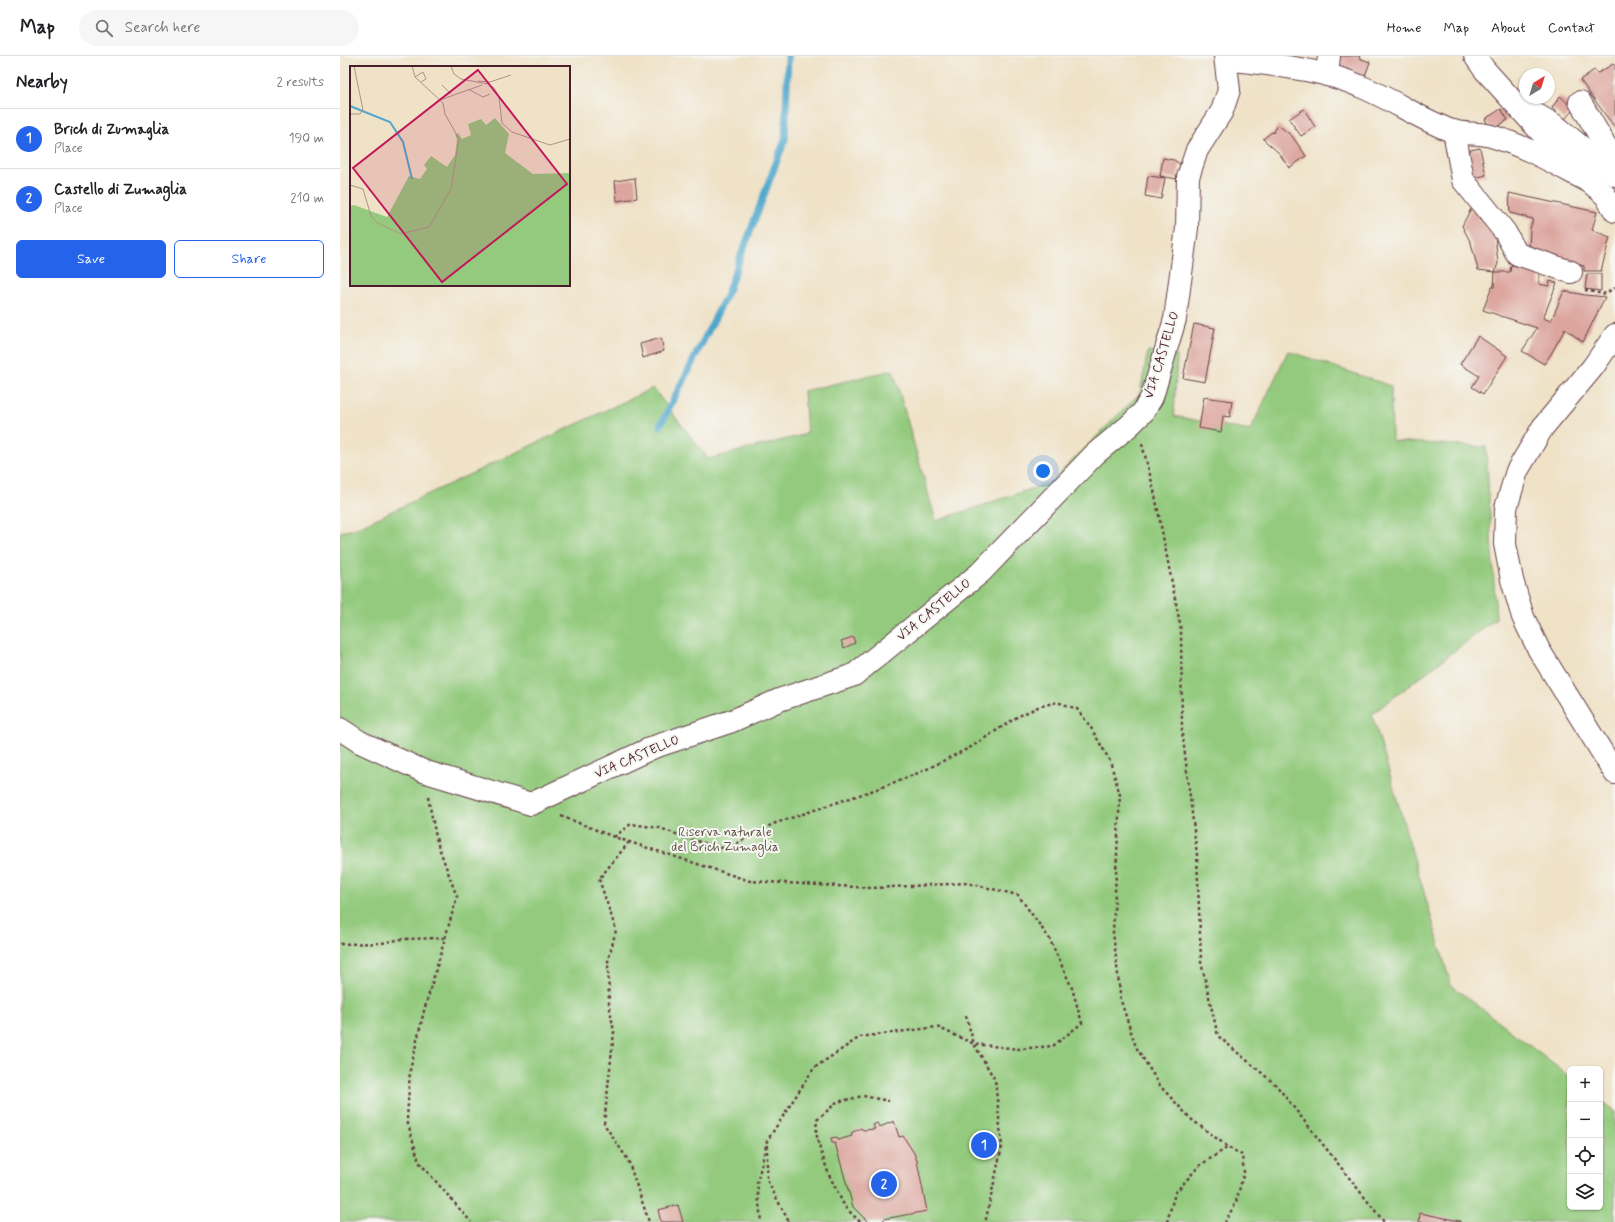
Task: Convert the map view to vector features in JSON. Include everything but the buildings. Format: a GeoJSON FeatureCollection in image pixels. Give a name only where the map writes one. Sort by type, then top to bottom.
{"type":"FeatureCollection","features":[{"type":"Feature","properties":{"kind":"street"},"geometry":{"type":"LineString","coordinates":[[1475,56],[1484,69],[1514,102],[1590,182],[1605,195],[1615,211]]}},
{"type":"Feature","properties":{"kind":"street"},"geometry":{"type":"LineString","coordinates":[[1226,57],[1301,70],[1328,66],[1361,86],[1429,122],[1454,132],[1489,135],[1520,145],[1590,182]]}},
{"type":"Feature","properties":{"kind":"street","name":"VIA CASTELLO"},"geometry":{"type":"LineString","coordinates":[[531,804],[654,747],[732,721],[779,700],[854,675],[980,573],[1095,454],[1130,425],[1143,412],[1152,396],[1175,319],[1187,228],[1188,177],[1198,150],[1222,111],[1229,90],[1226,57]]}},
{"type":"Feature","properties":{"kind":"street"},"geometry":{"type":"LineString","coordinates":[[1514,102],[1556,126],[1615,175]]}},
{"type":"Feature","properties":{"kind":"street"},"geometry":{"type":"LineString","coordinates":[[1580,102],[1615,162]]}},
{"type":"Feature","properties":{"kind":"street"},"geometry":{"type":"LineString","coordinates":[[1454,132],[1463,180],[1505,232],[1517,254],[1571,272]]}},
{"type":"Feature","properties":{"kind":"street"},"geometry":{"type":"LineString","coordinates":[[1615,335],[1592,367],[1543,427],[1517,471],[1506,508],[1505,544],[1512,580],[1523,617],[1539,650],[1615,773]]}},
{"type":"Feature","properties":{"kind":"street"},"geometry":{"type":"LineString","coordinates":[[340,729],[360,742],[423,771],[531,804]]}},
{"type":"Feature","properties":{"kind":"path"},"geometry":{"type":"LineString","coordinates":[[1130,425],[1142,445],[1148,462],[1181,629],[1182,730],[1197,855],[1201,962],[1218,1036],[1276,1085],[1384,1222]]}},
{"type":"Feature","properties":{"kind":"path"},"geometry":{"type":"LineString","coordinates":[[614,837],[631,824],[660,828],[689,839],[726,849],[773,824],[877,789],[923,771],[972,747],[1017,717],[1038,707],[1056,702],[1077,709],[1090,726],[1110,761],[1120,795],[1113,932],[1121,1001],[1136,1047],[1161,1087],[1192,1119],[1228,1147],[1242,1155],[1244,1172],[1236,1202],[1225,1222]]}},
{"type":"Feature","properties":{"kind":"path"},"geometry":{"type":"LineString","coordinates":[[423,771],[436,842],[457,897],[424,1011],[410,1070],[407,1120],[419,1162],[471,1222]]}},
{"type":"Feature","properties":{"kind":"path"},"geometry":{"type":"LineString","coordinates":[[531,804],[614,837],[750,881],[873,888],[967,883],[1018,895],[1049,938],[1072,988],[1082,1023],[1053,1046],[1019,1049],[974,1044],[937,1027],[860,1037],[814,1068],[767,1141],[757,1183],[761,1222]]}},
{"type":"Feature","properties":{"kind":"path"},"geometry":{"type":"LineString","coordinates":[[629,842],[599,879],[616,930],[608,961],[609,1004],[614,1032],[604,1124],[628,1160],[649,1222]]}},
{"type":"Feature","properties":{"kind":"path"},"geometry":{"type":"LineString","coordinates":[[340,944],[382,943],[402,939],[445,938]]}},
{"type":"Feature","properties":{"kind":"path"},"geometry":{"type":"LineString","coordinates":[[966,1016],[974,1044],[995,1080],[1002,1146],[986,1219],[984,1222]]}},
{"type":"Feature","properties":{"kind":"path"},"geometry":{"type":"LineString","coordinates":[[860,1222],[845,1207],[829,1175],[819,1146],[816,1132],[817,1120],[837,1102],[863,1096],[889,1101]]}},
{"type":"Feature","properties":{"kind":"path"},"geometry":{"type":"LineString","coordinates":[[767,1141],[767,1180],[789,1222]]}},
{"type":"Feature","properties":{"kind":"path"},"geometry":{"type":"LineString","coordinates":[[1167,1222],[1175,1193],[1199,1166],[1228,1147]]}},
{"type":"Feature","properties":{"kind":"path"},"geometry":{"type":"LineString","coordinates":[[1377,1222],[1381,1220]]}},
{"type":"Feature","properties":{"kind":"green space","name":"Riserva naturale del Brich Zumaglia"},"geometry":{"type":"Polygon","coordinates":[[[1148,351],[1177,356],[1174,416],[1250,431],[1288,351],[1391,386],[1392,441],[1486,447],[1496,619],[1372,714],[1451,985],[1567,1075],[1567,1210],[1603,1210],[1603,1102],[1615,1112],[1615,1222],[340,1222],[340,532],[354,529],[653,388],[708,459],[807,434],[804,391],[893,370],[936,521],[1051,482],[1140,393],[1148,351]]]}},
{"type":"Feature","properties":{"kind":"waterway"},"geometry":{"type":"LineString","coordinates":[[660,426],[726,296],[785,139],[788,56]]}},
{"type":"Feature","properties":{"kind":"place","name":"Brich di Zumaglia"},"geometry":{"type":"Point","coordinates":[984,1145]}},
{"type":"Feature","properties":{"kind":"place","name":"Castello di Zumaglia"},"geometry":{"type":"Point","coordinates":[884,1184]}}]}
